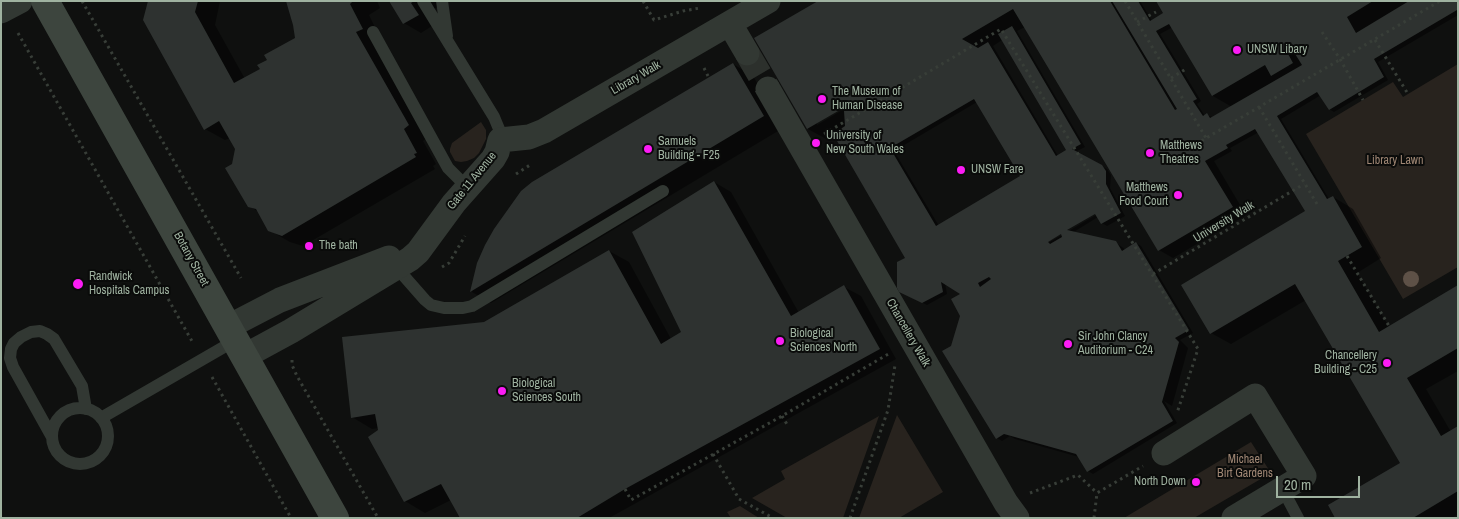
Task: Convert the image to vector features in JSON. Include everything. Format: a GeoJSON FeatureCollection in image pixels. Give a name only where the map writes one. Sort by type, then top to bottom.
{"type":"FeatureCollection","features":[{"type":"Feature","properties":{"kind":"street","name":"Botany Street"},"geometry":{"type":"LineString","coordinates":[[45,1],[335,518]]}},
{"type":"Feature","properties":{"kind":"street","name":"Library Walk"},"geometry":{"type":"LineString","coordinates":[[500,140],[530,137],[544,131],[768,1]]}},
{"type":"Feature","properties":{"kind":"street"},"geometry":{"type":"LineString","coordinates":[[730,24],[747,53]]}},
{"type":"Feature","properties":{"kind":"street","name":"Chancellery Walk"},"geometry":{"type":"LineString","coordinates":[[768,90],[802,147],[905,344],[1012,510]]}},
{"type":"Feature","properties":{"kind":"street","name":"Gate 11 Avenue"},"geometry":{"type":"LineString","coordinates":[[237,341],[291,330],[398,270],[418,252],[467,187],[493,159],[500,140]]}},
{"type":"Feature","properties":{"kind":"street","name":"Gate 11 Avenue"},"geometry":{"type":"LineString","coordinates":[[237,341],[280,300],[398,270]]}},
{"type":"Feature","properties":{"kind":"street"},"geometry":{"type":"LineString","coordinates":[[1164,453],[1255,396],[1304,476],[1234,518]]}},
{"type":"Feature","properties":{"kind":"lane","name":"Gate 11 Avenue"},"geometry":{"type":"LineString","coordinates":[[422,1],[494,116],[500,140]]}},
{"type":"Feature","properties":{"kind":"lane","name":"Gate 11 Avenue"},"geometry":{"type":"LineString","coordinates":[[442,1],[448,41]]}},
{"type":"Feature","properties":{"kind":"lane"},"geometry":{"type":"LineString","coordinates":[[373,32],[448,168],[467,187]]}},
{"type":"Feature","properties":{"kind":"lane"},"geometry":{"type":"LineString","coordinates":[[398,270],[425,300],[434,306],[444,308],[472,306],[663,191]]}},
{"type":"Feature","properties":{"kind":"lane"},"geometry":{"type":"LineString","coordinates":[[52,437],[54,426],[62,414],[72,410],[86,409],[93,411],[101,418],[107,429],[108,442],[102,454],[87,464],[70,463],[62,458],[54,448],[52,437],[13,367],[10,358],[11,349],[14,343],[21,337],[31,332],[40,331],[54,339],[82,386],[86,409]]}},
{"type":"Feature","properties":{"kind":"lane"},"geometry":{"type":"LineString","coordinates":[[101,418],[237,341]]}},
{"type":"Feature","properties":{"kind":"lane"},"geometry":{"type":"LineString","coordinates":[[1282,488],[1298,518]]}},
{"type":"Feature","properties":{"kind":"path"},"geometry":{"type":"LineString","coordinates":[[82,1],[241,278]]}},
{"type":"Feature","properties":{"kind":"path"},"geometry":{"type":"LineString","coordinates":[[643,1],[654,20],[683,11],[702,8]]}},
{"type":"Feature","properties":{"kind":"path"},"geometry":{"type":"LineString","coordinates":[[1125,1],[1206,138]]}},
{"type":"Feature","properties":{"kind":"path"},"geometry":{"type":"LineString","coordinates":[[1196,144],[1440,1]]}},
{"type":"Feature","properties":{"kind":"path"},"geometry":{"type":"LineString","coordinates":[[9,7],[177,315]]}},
{"type":"Feature","properties":{"kind":"path"},"geometry":{"type":"LineString","coordinates":[[1137,22],[1156,12]]}},
{"type":"Feature","properties":{"kind":"path"},"geometry":{"type":"LineString","coordinates":[[802,147],[1001,29],[1198,350],[1164,453],[1097,493]]}},
{"type":"Feature","properties":{"kind":"path"},"geometry":{"type":"LineString","coordinates":[[1322,32],[1363,100]]}},
{"type":"Feature","properties":{"kind":"path"},"geometry":{"type":"LineString","coordinates":[[1375,40],[1408,94]]}},
{"type":"Feature","properties":{"kind":"path"},"geometry":{"type":"LineString","coordinates":[[701,64],[708,76]]}},
{"type":"Feature","properties":{"kind":"path"},"geometry":{"type":"LineString","coordinates":[[1171,78],[1186,69]]}},
{"type":"Feature","properties":{"kind":"path"},"geometry":{"type":"LineString","coordinates":[[1259,107],[1317,204]]}},
{"type":"Feature","properties":{"kind":"path"},"geometry":{"type":"LineString","coordinates":[[515,175],[531,164]]}},
{"type":"Feature","properties":{"kind":"path","name":"University Walk"},"geometry":{"type":"LineString","coordinates":[[1153,274],[1304,184]]}},
{"type":"Feature","properties":{"kind":"path"},"geometry":{"type":"LineString","coordinates":[[398,270],[449,263],[466,234]]}},
{"type":"Feature","properties":{"kind":"path"},"geometry":{"type":"LineString","coordinates":[[1347,256],[1389,326]]}},
{"type":"Feature","properties":{"kind":"path"},"geometry":{"type":"LineString","coordinates":[[625,489],[631,500],[782,416],[905,344]]}},
{"type":"Feature","properties":{"kind":"path"},"geometry":{"type":"LineString","coordinates":[[850,518],[888,410],[905,344]]}},
{"type":"Feature","properties":{"kind":"path"},"geometry":{"type":"LineString","coordinates":[[295,353],[292,358],[292,365],[297,376],[378,518]]}},
{"type":"Feature","properties":{"kind":"path"},"geometry":{"type":"LineString","coordinates":[[232,413],[291,518]]}},
{"type":"Feature","properties":{"kind":"path"},"geometry":{"type":"LineString","coordinates":[[782,416],[788,426]]}},
{"type":"Feature","properties":{"kind":"path"},"geometry":{"type":"LineString","coordinates":[[712,454],[739,499],[773,518]]}},
{"type":"Feature","properties":{"kind":"path"},"geometry":{"type":"LineString","coordinates":[[1012,510],[1078,475],[1097,493]]}},
{"type":"Feature","properties":{"kind":"path"},"geometry":{"type":"LineString","coordinates":[[1094,518],[1097,493]]}},
{"type":"Feature","properties":{"kind":"green space","name":"Library Lawn"},"geometry":{"type":"Polygon","coordinates":[[[1458,64],[1458,267],[1403,299],[1306,134],[1393,82],[1403,97],[1458,64]]]}},
{"type":"Feature","properties":{"kind":"green space"},"geometry":{"type":"Polygon","coordinates":[[[481,122],[486,130],[486,139],[479,153],[467,161],[455,161],[450,152],[452,143],[481,122]]]}},
{"type":"Feature","properties":{"kind":"green space"},"geometry":{"type":"Polygon","coordinates":[[[897,415],[943,492],[899,518],[859,518],[897,415]]]}},
{"type":"Feature","properties":{"kind":"green space"},"geometry":{"type":"Polygon","coordinates":[[[879,416],[843,518],[787,518],[752,498],[785,479],[781,471],[879,416]]]}},
{"type":"Feature","properties":{"kind":"green space","name":"Michael Birt Gardens"},"geometry":{"type":"Polygon","coordinates":[[[1251,442],[1271,473],[1194,518],[1124,518],[1251,442]]]}},
{"type":"Feature","properties":{"kind":"green space"},"geometry":{"type":"Polygon","coordinates":[[[740,506],[759,518],[731,518],[727,512],[740,506]]]}},
{"type":"Feature","properties":{"kind":"building"},"geometry":{"type":"Polygon","coordinates":[[[148,1],[198,1],[195,12],[234,83],[260,69],[257,65],[267,60],[264,55],[295,38],[286,1],[353,1],[350,4],[363,29],[356,32],[409,125],[404,129],[417,153],[414,154],[416,157],[282,236],[268,231],[256,209],[248,207],[225,168],[232,164],[235,149],[219,121],[204,130],[143,20],[148,1]]]}},
{"type":"Feature","properties":{"kind":"building"},"geometry":{"type":"Polygon","coordinates":[[[389,1],[414,1],[411,3],[419,15],[403,24],[389,1]]]}},
{"type":"Feature","properties":{"kind":"building"},"geometry":{"type":"Polygon","coordinates":[[[818,1],[1110,1],[1175,110],[1177,109],[1112,1],[1138,1],[1150,21],[1163,13],[1156,1],[1373,1],[1347,17],[1356,33],[1409,1],[1458,1],[1458,12],[1457,10],[1374,59],[1384,77],[1329,110],[1317,92],[1277,116],[1327,199],[1333,196],[1362,247],[1338,261],[1379,332],[1458,285],[1458,348],[1407,378],[1441,436],[1458,426],[1458,491],[1413,518],[1335,518],[1328,505],[1400,463],[1295,284],[1210,334],[1181,285],[1305,211],[1255,129],[1226,145],[1228,148],[1205,161],[1233,207],[1158,251],[1013,9],[962,39],[978,48],[988,42],[1056,156],[1066,150],[998,34],[1012,26],[1081,144],[1072,149],[1102,165],[1106,171],[1106,184],[1121,213],[1101,224],[1095,214],[1067,230],[1116,241],[1122,251],[1136,242],[1189,330],[1175,338],[1179,342],[1162,402],[1173,421],[1087,472],[1076,454],[1004,434],[996,439],[942,351],[951,346],[960,316],[951,299],[960,294],[941,282],[943,292],[922,303],[899,292],[897,288],[897,262],[905,258],[833,134],[845,126],[844,111],[847,109],[845,107],[807,129],[754,38],[818,1]],[[1169,24],[1156,31],[1197,99],[1193,101],[1203,116],[1207,113],[1210,118],[1302,65],[1292,49],[1287,52],[1293,63],[1271,76],[1265,65],[1212,96],[1169,24]],[[974,99],[890,148],[936,226],[1020,176],[974,99]],[[1061,234],[1048,242],[1050,244],[1062,237],[1061,234]],[[989,277],[978,283],[980,287],[991,279],[989,277]]]}},
{"type":"Feature","properties":{"kind":"building","name":"Samuels Building - F25"},"geometry":{"type":"Polygon","coordinates":[[[733,63],[764,116],[470,292],[477,263],[485,245],[521,191],[532,182],[733,63]]]}},
{"type":"Feature","properties":{"kind":"building"},"geometry":{"type":"Polygon","coordinates":[[[714,181],[791,316],[844,285],[880,349],[625,489],[577,518],[460,518],[441,484],[404,502],[368,437],[378,430],[375,414],[351,418],[342,337],[484,322],[609,250],[661,344],[681,332],[632,232],[714,181]]]}},
{"type":"Feature","properties":{"kind":"tunnel"},"geometry":{"type":"LineString","coordinates":[[747,53],[768,89]]}},
{"type":"Feature","properties":{"kind":"place","name":"UNSW Libary"},"geometry":{"type":"Point","coordinates":[1237,50]}},
{"type":"Feature","properties":{"kind":"place","name":"The Museum of Human Disease"},"geometry":{"type":"Point","coordinates":[822,99]}},
{"type":"Feature","properties":{"kind":"place","name":"University of New South Wales"},"geometry":{"type":"Point","coordinates":[816,143]}},
{"type":"Feature","properties":{"kind":"place","name":"Samuels Building - F25"},"geometry":{"type":"Point","coordinates":[648,149]}},
{"type":"Feature","properties":{"kind":"place","name":"Matthews Theatres"},"geometry":{"type":"Point","coordinates":[1150,153]}},
{"type":"Feature","properties":{"kind":"place","name":"UNSW Fare"},"geometry":{"type":"Point","coordinates":[961,170]}},
{"type":"Feature","properties":{"kind":"place","name":"Matthews Food Court"},"geometry":{"type":"Point","coordinates":[1178,195]}},
{"type":"Feature","properties":{"kind":"place","name":"The bath"},"geometry":{"type":"Point","coordinates":[309,246]}},
{"type":"Feature","properties":{"kind":"place","name":"Randwick Hospitals Campus"},"geometry":{"type":"Point","coordinates":[78,284]}},
{"type":"Feature","properties":{"kind":"place","name":"Biological Sciences North"},"geometry":{"type":"Point","coordinates":[780,341]}},
{"type":"Feature","properties":{"kind":"place","name":"Sir John Clancy Auditorium - C24"},"geometry":{"type":"Point","coordinates":[1068,344]}},
{"type":"Feature","properties":{"kind":"place","name":"Chancellery Building - C25"},"geometry":{"type":"Point","coordinates":[1387,363]}},
{"type":"Feature","properties":{"kind":"place","name":"Biological Sciences South"},"geometry":{"type":"Point","coordinates":[502,391]}},
{"type":"Feature","properties":{"kind":"place","name":"North Down"},"geometry":{"type":"Point","coordinates":[1196,482]}}]}
